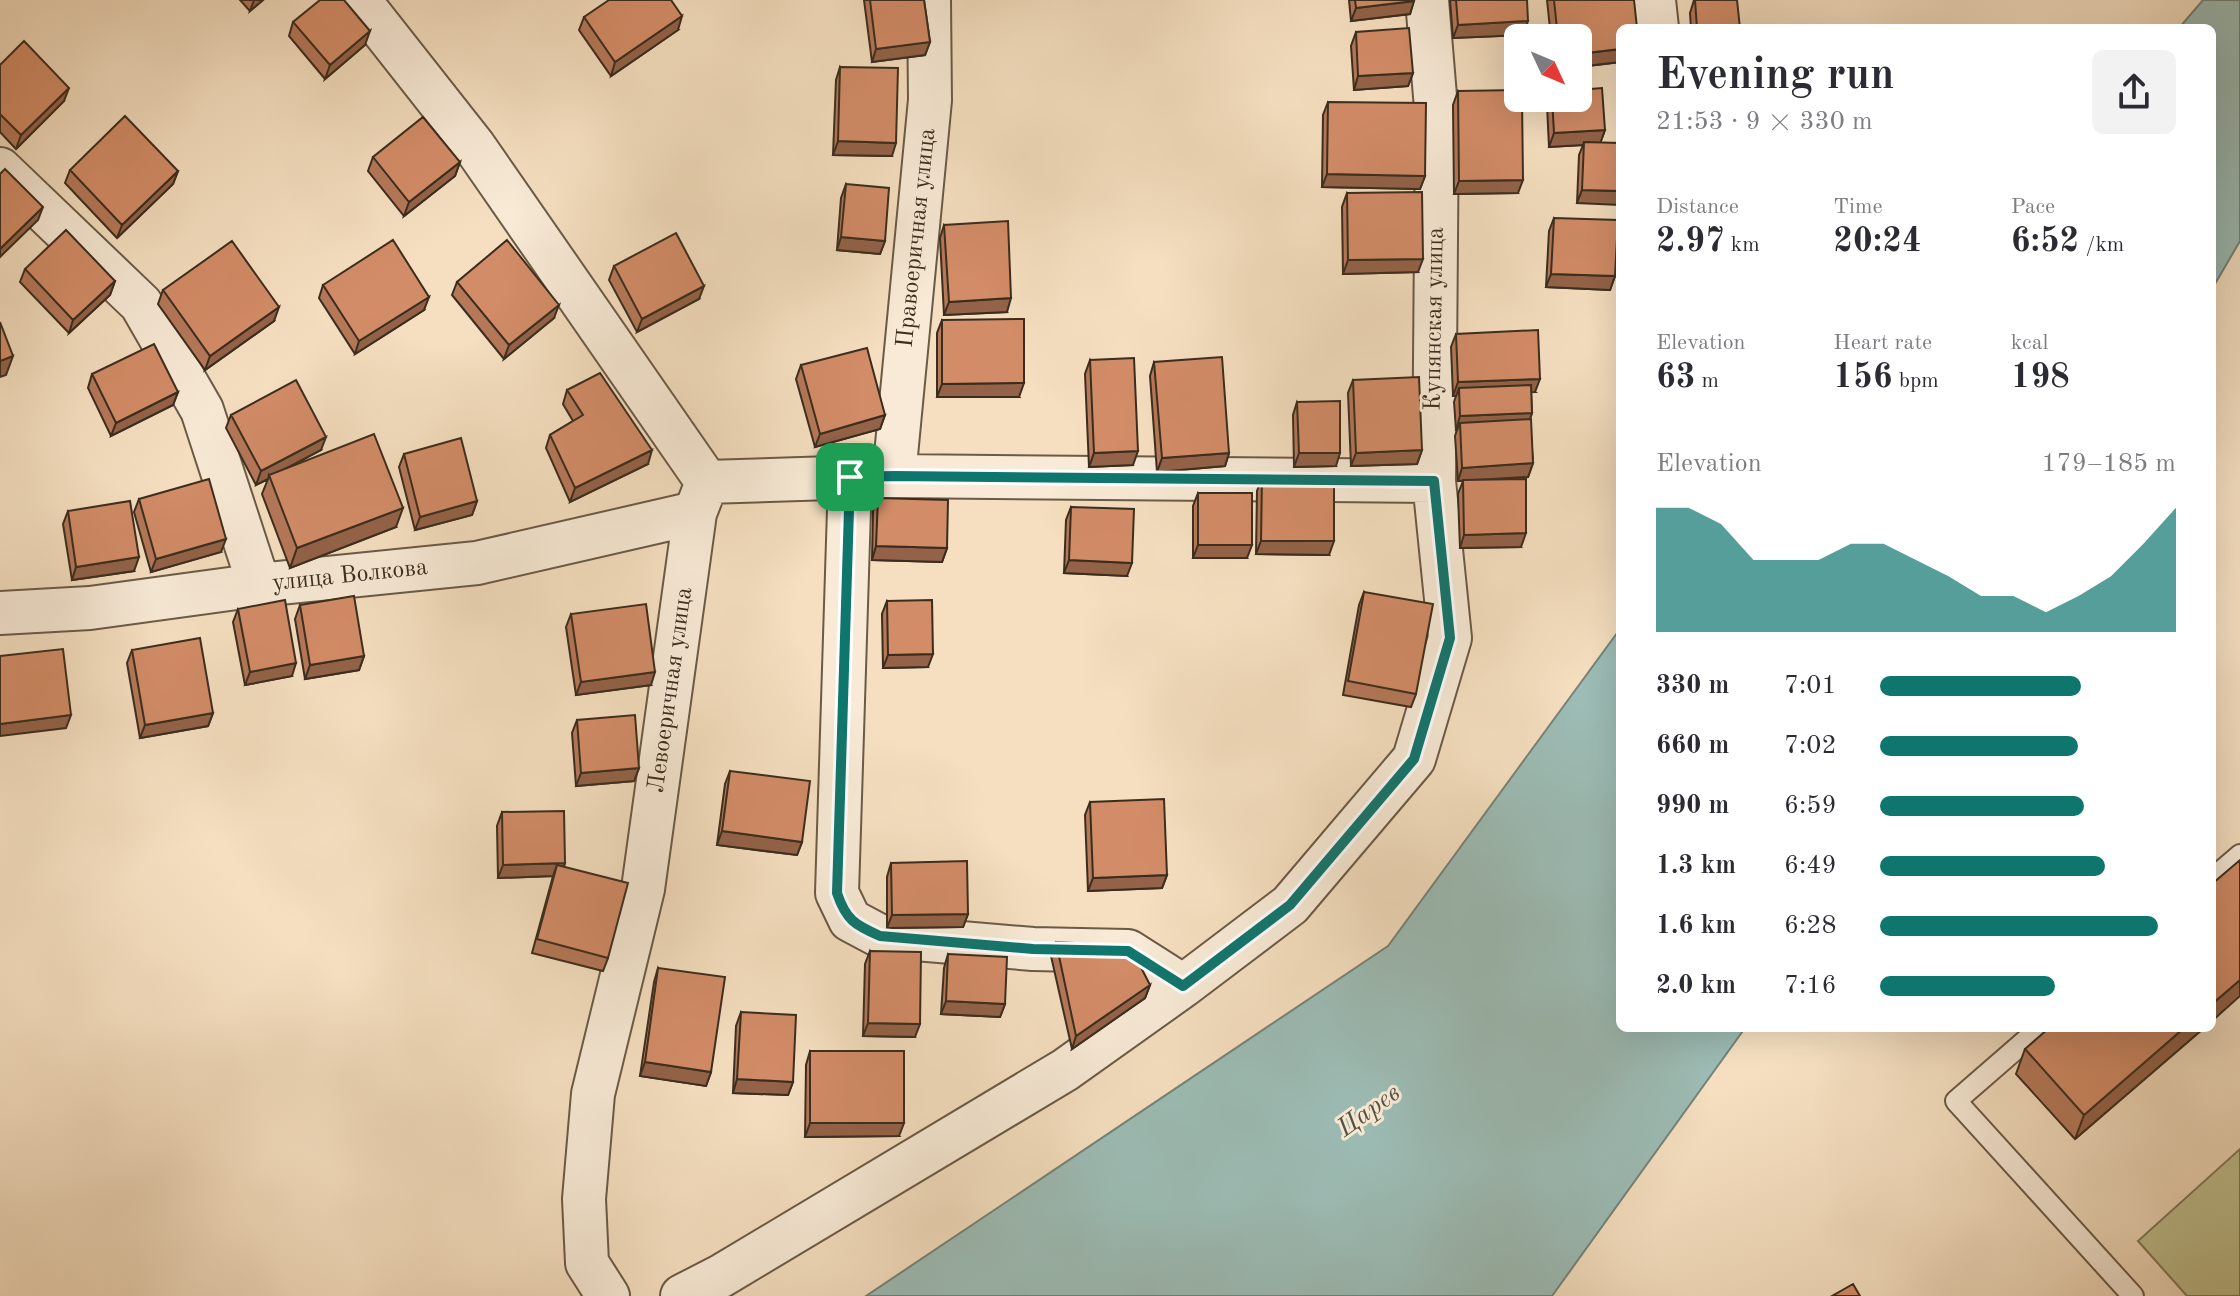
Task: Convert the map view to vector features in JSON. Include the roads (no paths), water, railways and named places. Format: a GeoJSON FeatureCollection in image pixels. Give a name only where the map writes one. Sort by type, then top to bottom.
{"type":"FeatureCollection","features":[{"type":"Feature","properties":{"kind":"street"},"geometry":{"type":"LineString","coordinates":[[359,0],[474,146],[701,498]]}},
{"type":"Feature","properties":{"kind":"street","name":"Правоеричная улица"},"geometry":{"type":"LineString","coordinates":[[894,476],[930,100],[929,0]]}},
{"type":"Feature","properties":{"kind":"street","name":"Купянская улица"},"geometry":{"type":"LineString","coordinates":[[1183,986],[1290,905],[1414,759],[1450,638],[1434,481],[1437,120],[1427,0]]}},
{"type":"Feature","properties":{"kind":"street"},"geometry":{"type":"LineString","coordinates":[[1654,0],[1657,24]]}},
{"type":"Feature","properties":{"kind":"street"},"geometry":{"type":"LineString","coordinates":[[0,169],[141,304],[202,410],[259,585]]}},
{"type":"Feature","properties":{"kind":"street"},"geometry":{"type":"LineString","coordinates":[[682,1296],[721,1276],[1065,1070],[1183,986],[1128,951],[1033,949],[880,936],[850,920],[837,893],[850,477]]}},
{"type":"Feature","properties":{"kind":"street","name":"улица Волкова"},"geometry":{"type":"LineString","coordinates":[[0,613],[90,608],[259,585],[477,563],[701,498],[850,477],[1434,481]]}},
{"type":"Feature","properties":{"kind":"street","name":"Левоеричная улица"},"geometry":{"type":"LineString","coordinates":[[608,1296],[587,1263],[584,1199],[593,1094],[643,889],[701,498]]}},
{"type":"Feature","properties":{"kind":"lane"},"geometry":{"type":"LineString","coordinates":[[2216,876],[2240,855]]}},
{"type":"Feature","properties":{"kind":"lane"},"geometry":{"type":"LineString","coordinates":[[2035,1032],[1956,1101],[2133,1296]]}},
{"type":"Feature","properties":{"kind":"water"},"geometry":{"type":"Polygon","coordinates":[[[2203,0],[2240,0],[2240,241],[2216,282],[2216,24],[2182,24],[2203,0]]]}},
{"type":"Feature","properties":{"kind":"water","name":"Царев"},"geometry":{"type":"Polygon","coordinates":[[[1616,634],[1616,1032],[1742,1032],[1552,1296],[866,1296],[1388,946],[1616,634]]]}}]}
